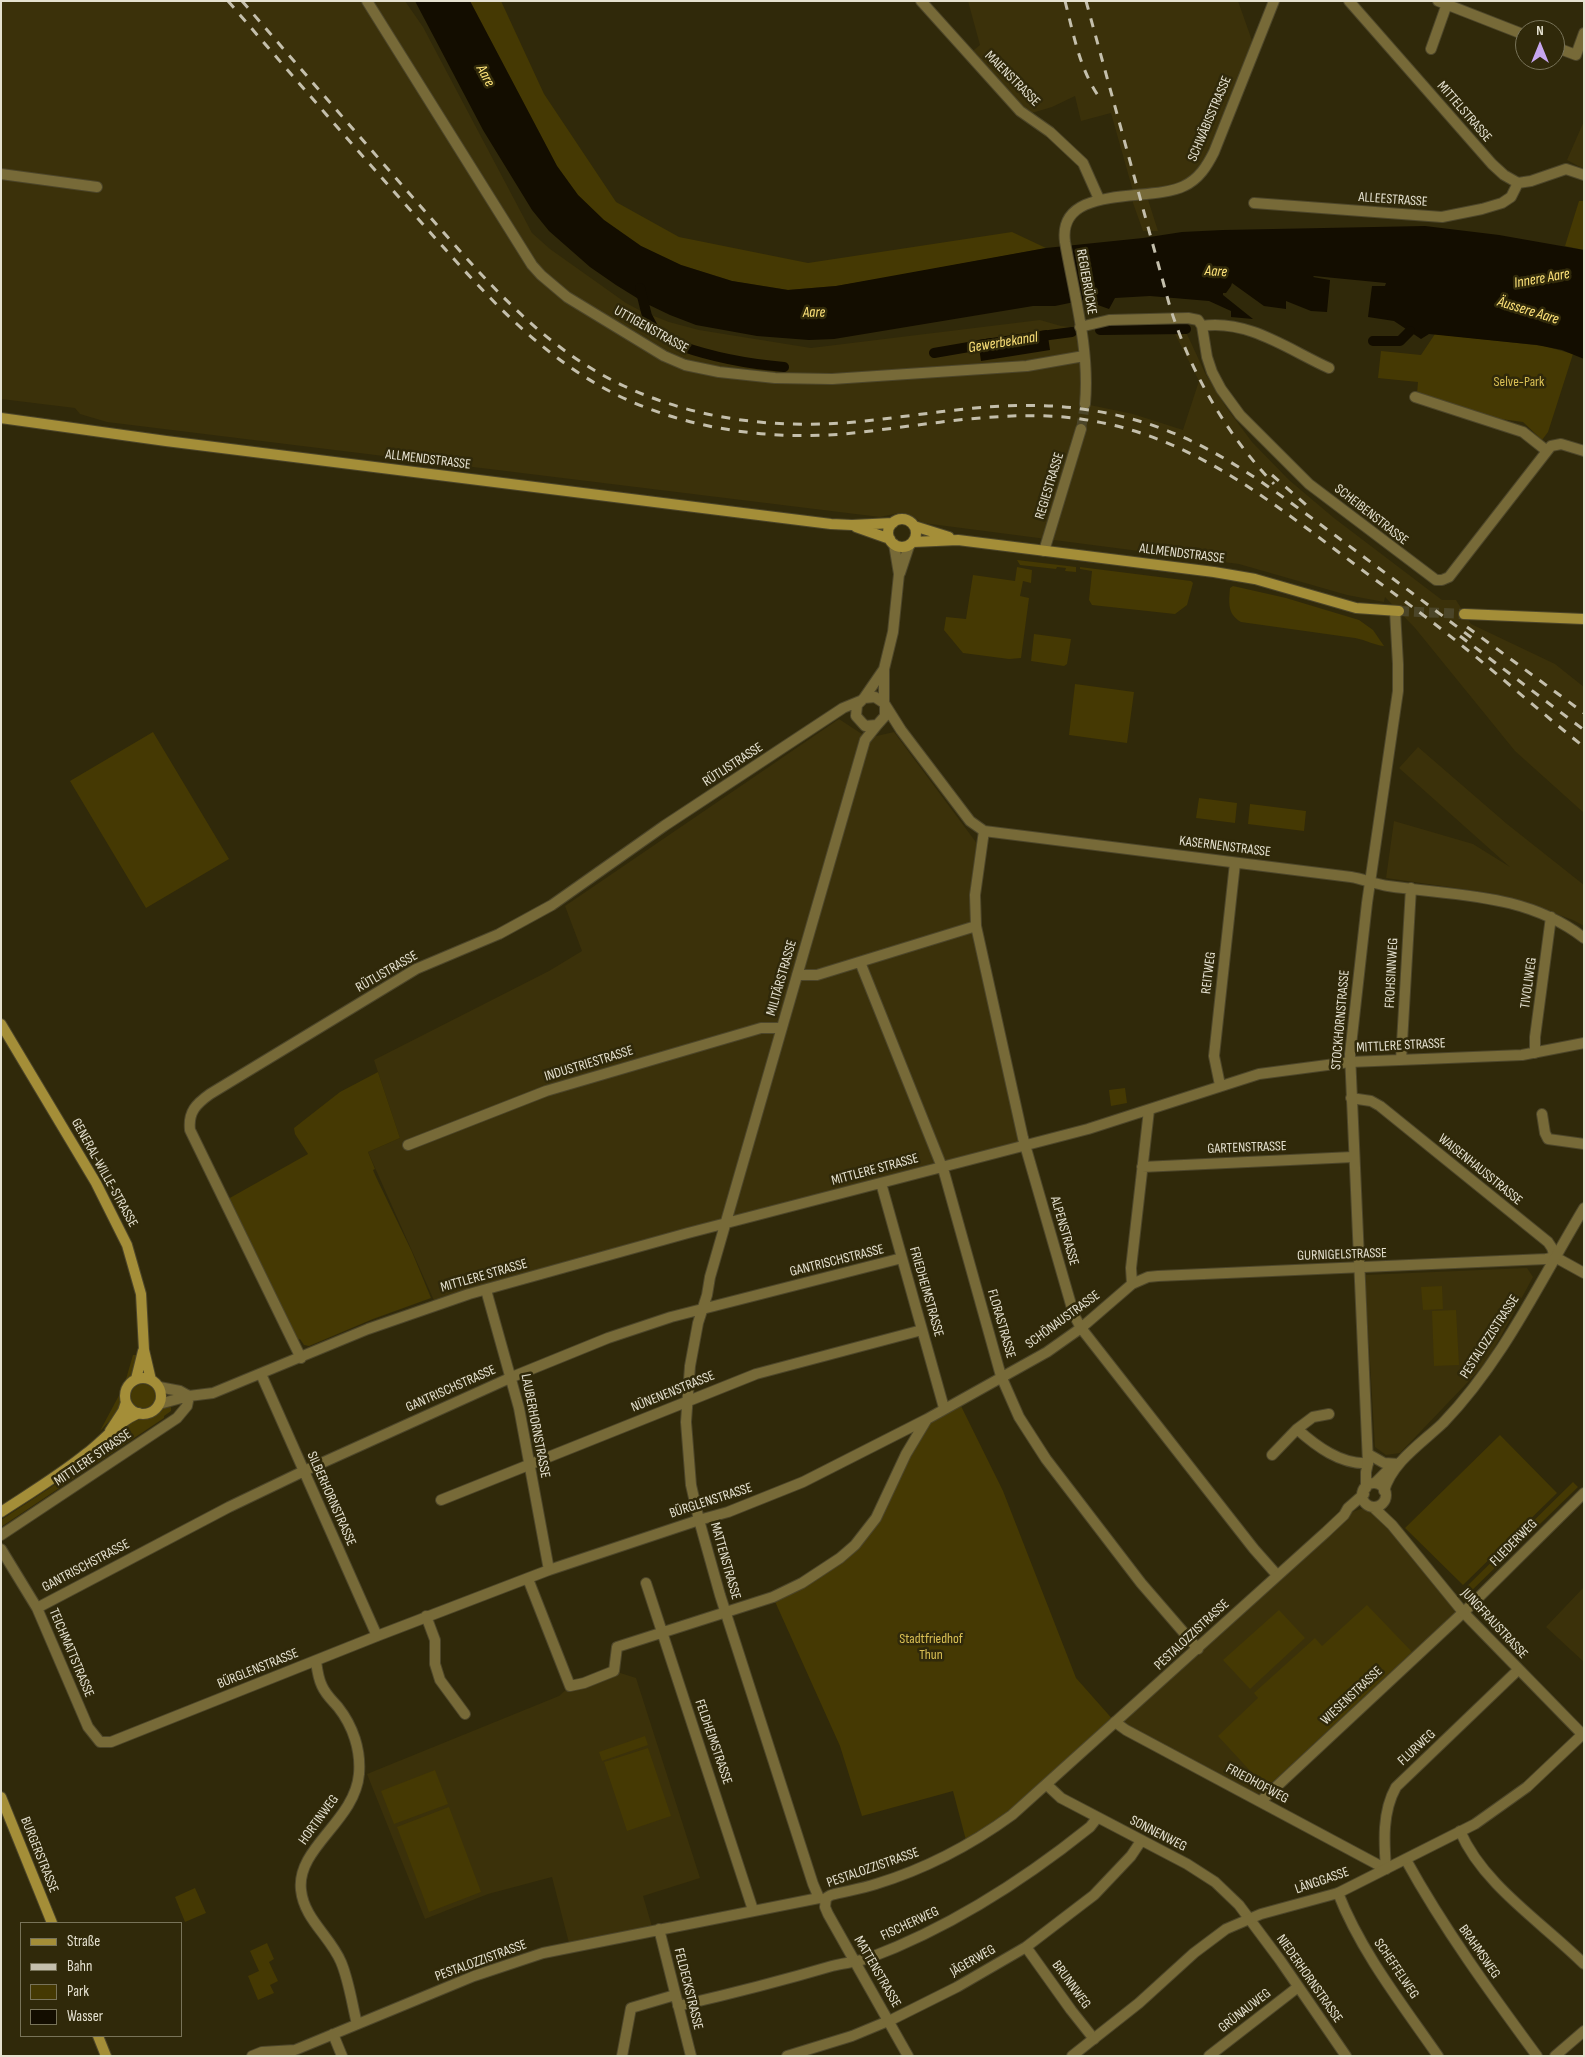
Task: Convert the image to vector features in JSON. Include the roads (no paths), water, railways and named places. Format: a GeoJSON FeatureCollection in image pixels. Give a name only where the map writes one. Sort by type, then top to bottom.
{"type":"FeatureCollection","features":[{"type":"Feature","properties":{"kind":"main road","name":"ALLMENDSTRASSE"},"geometry":{"type":"LineString","coordinates":[[1,418],[166,441],[852,525],[893,523]]}},
{"type":"Feature","properties":{"kind":"main road"},"geometry":{"type":"LineString","coordinates":[[904,520],[914,526],[916,534],[911,544],[902,547],[892,542],[888,532],[893,523],[904,520]]}},
{"type":"Feature","properties":{"kind":"main road","name":"ALLMENDSTRASSE"},"geometry":{"type":"LineString","coordinates":[[852,525],[892,542]]}},
{"type":"Feature","properties":{"kind":"main road","name":"ALLMENDSTRASSE"},"geometry":{"type":"LineString","coordinates":[[914,526],[958,540],[1234,575],[1264,581],[1356,608],[1397,611]]}},
{"type":"Feature","properties":{"kind":"main road","name":"ALLMENDSTRASSE"},"geometry":{"type":"LineString","coordinates":[[911,544],[958,540]]}},
{"type":"Feature","properties":{"kind":"main road"},"geometry":{"type":"LineString","coordinates":[[1464,614],[1584,619]]}},
{"type":"Feature","properties":{"kind":"main road","name":"GENERAL-WILLE-STRASSE"},"geometry":{"type":"LineString","coordinates":[[1,1024],[96,1183],[122,1232],[133,1262],[141,1294],[144,1350],[151,1380]]}},
{"type":"Feature","properties":{"kind":"main road","name":"GENERAL-WILLE-STRASSE"},"geometry":{"type":"LineString","coordinates":[[136,1379],[144,1350]]}},
{"type":"Feature","properties":{"kind":"main road"},"geometry":{"type":"LineString","coordinates":[[1,1512],[67,1468],[110,1432],[139,1413],[151,1412],[159,1404],[161,1394],[159,1387],[151,1380],[143,1378],[136,1379],[128,1387],[125,1396],[130,1408],[139,1413]]}},
{"type":"Feature","properties":{"kind":"main road"},"geometry":{"type":"LineString","coordinates":[[110,1432],[123,1411],[126,1402]]}},
{"type":"Feature","properties":{"kind":"main road","name":"BURGERSTRASSE"},"geometry":{"type":"LineString","coordinates":[[1,1797],[52,1922]]}},
{"type":"Feature","properties":{"kind":"main road"},"geometry":{"type":"LineString","coordinates":[[98,2037],[106,2056]]}},
{"type":"Feature","properties":{"kind":"street","name":"UTTIGENSTRASSE"},"geometry":{"type":"LineString","coordinates":[[367,1],[532,265],[547,281],[567,297],[664,356],[685,365],[711,370],[802,379],[891,376],[1026,366],[1084,356]]}},
{"type":"Feature","properties":{"kind":"street","name":"MAIENSTRASSE"},"geometry":{"type":"LineString","coordinates":[[921,1],[1020,111],[1050,132],[1084,163],[1099,199]]}},
{"type":"Feature","properties":{"kind":"street","name":"SCHWÄBISSTRASSE"},"geometry":{"type":"LineString","coordinates":[[1064,242],[1064,228],[1068,219],[1080,207],[1099,199],[1164,193],[1185,186],[1201,174],[1214,152],[1274,1]]}},
{"type":"Feature","properties":{"kind":"street","name":"MITTELSTRASSE"},"geometry":{"type":"LineString","coordinates":[[1349,1],[1492,164],[1510,179],[1518,182]]}},
{"type":"Feature","properties":{"kind":"street"},"geometry":{"type":"LineString","coordinates":[[1430,50],[1445,2],[1515,31]]}},
{"type":"Feature","properties":{"kind":"street"},"geometry":{"type":"LineString","coordinates":[[1565,51],[1576,55],[1584,34]]}},
{"type":"Feature","properties":{"kind":"street"},"geometry":{"type":"LineString","coordinates":[[1518,182],[1531,181],[1566,169],[1584,175]]}},
{"type":"Feature","properties":{"kind":"street"},"geometry":{"type":"LineString","coordinates":[[1,174],[97,187]]}},
{"type":"Feature","properties":{"kind":"street","name":"ALLEESTRASSE"},"geometry":{"type":"LineString","coordinates":[[1254,203],[1442,217],[1482,210],[1502,203],[1511,198],[1518,182]]}},
{"type":"Feature","properties":{"kind":"street","name":"REGIEBRÜCKE"},"geometry":{"type":"LineString","coordinates":[[1064,242],[1081,331]]}},
{"type":"Feature","properties":{"kind":"street"},"geometry":{"type":"LineString","coordinates":[[1085,404],[1086,383],[1081,331],[1109,320],[1188,318],[1198,320],[1202,326],[1230,326],[1253,332],[1330,368]]}},
{"type":"Feature","properties":{"kind":"street","name":"SCHEIBENSTRASSE"},"geometry":{"type":"LineString","coordinates":[[1202,326],[1205,350],[1212,372],[1221,389],[1240,415],[1309,484],[1433,579],[1442,580],[1449,577],[1546,451]]}},
{"type":"Feature","properties":{"kind":"street"},"geometry":{"type":"LineString","coordinates":[[1415,398],[1524,432],[1546,451],[1551,446],[1558,444],[1584,451]]}},
{"type":"Feature","properties":{"kind":"street","name":"REGIESTRASSE"},"geometry":{"type":"LineString","coordinates":[[1044,551],[1081,429]]}},
{"type":"Feature","properties":{"kind":"street"},"geometry":{"type":"LineString","coordinates":[[892,542],[900,574]]}},
{"type":"Feature","properties":{"kind":"street"},"geometry":{"type":"LineString","coordinates":[[879,724],[885,716],[884,669],[893,632],[900,574],[911,544]]}},
{"type":"Feature","properties":{"kind":"street","name":"STOCKHORNSTRASSE"},"geometry":{"type":"LineString","coordinates":[[1370,1487],[1366,1472],[1368,1459],[1350,1062],[1353,1016],[1398,691],[1397,611]]}},
{"type":"Feature","properties":{"kind":"street"},"geometry":{"type":"LineString","coordinates":[[859,721],[855,711],[884,669]]}},
{"type":"Feature","properties":{"kind":"street"},"geometry":{"type":"LineString","coordinates":[[862,699],[875,697],[884,705],[970,821],[984,831]]}},
{"type":"Feature","properties":{"kind":"street","name":"RÜTLISTRASSE"},"geometry":{"type":"LineString","coordinates":[[300,1358],[190,1130],[190,1115],[194,1107],[210,1094],[416,969],[499,934],[552,905],[664,826],[843,708],[862,699]]}},
{"type":"Feature","properties":{"kind":"street"},"geometry":{"type":"LineString","coordinates":[[830,718],[844,716],[869,726],[879,724],[890,725],[901,730]]}},
{"type":"Feature","properties":{"kind":"street","name":"MILITÄRSTRASSE"},"geometry":{"type":"LineString","coordinates":[[859,721],[865,740]]}},
{"type":"Feature","properties":{"kind":"street","name":"MILITÄRSTRASSE"},"geometry":{"type":"LineString","coordinates":[[726,1223],[865,740],[879,724]]}},
{"type":"Feature","properties":{"kind":"street","name":"KASERNENSTRASSE"},"geometry":{"type":"LineString","coordinates":[[984,831],[1350,876],[1371,882],[1507,901],[1551,918],[1584,938]]}},
{"type":"Feature","properties":{"kind":"street","name":"ALPENSTRASSE"},"geometry":{"type":"LineString","coordinates":[[984,831],[975,895],[976,926],[1025,1145],[1074,1315],[1081,1328],[1254,1549],[1277,1575]]}},
{"type":"Feature","properties":{"kind":"street","name":"REITWEG"},"geometry":{"type":"LineString","coordinates":[[1220,1085],[1214,1056],[1235,863]]}},
{"type":"Feature","properties":{"kind":"street","name":"FROHSINNWEG"},"geometry":{"type":"LineString","coordinates":[[1401,1060],[1411,888]]}},
{"type":"Feature","properties":{"kind":"street","name":"TIVOLIWEG"},"geometry":{"type":"LineString","coordinates":[[1535,1053],[1535,1037],[1551,918]]}},
{"type":"Feature","properties":{"kind":"street"},"geometry":{"type":"LineString","coordinates":[[797,975],[817,975],[976,926]]}},
{"type":"Feature","properties":{"kind":"street","name":"FLORASTRASSE"},"geometry":{"type":"LineString","coordinates":[[860,962],[942,1167],[1001,1376],[1020,1417],[1046,1459],[1141,1583],[1198,1649]]}},
{"type":"Feature","properties":{"kind":"street","name":"INDUSTRIESTRASSE"},"geometry":{"type":"LineString","coordinates":[[408,1145],[546,1091],[761,1028],[782,1028]]}},
{"type":"Feature","properties":{"kind":"street","name":"MITTLERE STRASSE"},"geometry":{"type":"LineString","coordinates":[[159,1404],[189,1396],[213,1394],[399,1317],[486,1290],[726,1223],[1025,1145],[1149,1110],[1220,1085],[1259,1074],[1350,1062],[1506,1056],[1535,1053],[1584,1043]]}},
{"type":"Feature","properties":{"kind":"street","name":"WAISENHAUSSTRASSE"},"geometry":{"type":"LineString","coordinates":[[1351,1098],[1371,1101],[1380,1106],[1548,1242],[1555,1257],[1584,1273]]}},
{"type":"Feature","properties":{"kind":"street"},"geometry":{"type":"LineString","coordinates":[[1132,1284],[1131,1268],[1149,1110]]}},
{"type":"Feature","properties":{"kind":"street"},"geometry":{"type":"LineString","coordinates":[[1542,1114],[1545,1133],[1548,1139],[1584,1144]]}},
{"type":"Feature","properties":{"kind":"street","name":"GARTENSTRASSE"},"geometry":{"type":"LineString","coordinates":[[1142,1167],[1353,1157]]}},
{"type":"Feature","properties":{"kind":"street","name":"FRIEDHEIMSTRASSE"},"geometry":{"type":"LineString","coordinates":[[881,1183],[944,1408]]}},
{"type":"Feature","properties":{"kind":"street","name":"PESTALOZZISTRASSE"},"geometry":{"type":"LineString","coordinates":[[1384,1495],[1388,1480],[1399,1464],[1442,1424],[1480,1380],[1514,1328],[1584,1208]]}},
{"type":"Feature","properties":{"kind":"street","name":"MATTENSTRASSE"},"geometry":{"type":"LineString","coordinates":[[726,1223],[693,1344],[688,1401],[688,1461],[699,1520],[726,1614],[813,1884],[908,2056]]}},
{"type":"Feature","properties":{"kind":"street","name":"GURNIGELSTRASSE"},"geometry":{"type":"LineString","coordinates":[[1132,1284],[1148,1277],[1158,1276],[1358,1268],[1555,1257]]}},
{"type":"Feature","properties":{"kind":"street","name":"GANTRISCHSTRASSE"},"geometry":{"type":"LineString","coordinates":[[37,1608],[230,1507],[304,1471],[512,1377],[608,1338],[703,1309],[902,1258]]}},
{"type":"Feature","properties":{"kind":"street","name":"SCHÖNAUSTRASSE"},"geometry":{"type":"LineString","coordinates":[[726,1614],[773,1597],[794,1587],[822,1571],[855,1545],[879,1512],[908,1451],[928,1418],[1047,1352],[1081,1328],[1132,1284]]}},
{"type":"Feature","properties":{"kind":"street","name":"LAUBERHORNSTRASSE"},"geometry":{"type":"LineString","coordinates":[[486,1290],[512,1377],[549,1570]]}},
{"type":"Feature","properties":{"kind":"street","name":"NÜNENENSTRASSE"},"geometry":{"type":"LineString","coordinates":[[441,1500],[688,1401],[776,1368],[922,1330]]}},
{"type":"Feature","properties":{"kind":"street","name":"SILBERHORNSTRASSE"},"geometry":{"type":"LineString","coordinates":[[261,1374],[377,1636]]}},
{"type":"Feature","properties":{"kind":"street","name":"MITTLERE STRASSE"},"geometry":{"type":"LineString","coordinates":[[159,1387],[180,1391],[189,1396]]}},
{"type":"Feature","properties":{"kind":"street","name":"MITTLERE STRASSE"},"geometry":{"type":"LineString","coordinates":[[1,1535],[177,1418],[187,1406],[189,1396]]}},
{"type":"Feature","properties":{"kind":"street"},"geometry":{"type":"LineString","coordinates":[[1272,1455],[1297,1429],[1312,1417],[1330,1414]]}},
{"type":"Feature","properties":{"kind":"street","name":"BÜRGLENSTRASSE"},"geometry":{"type":"LineString","coordinates":[[100,1742],[111,1742],[122,1738],[426,1616],[549,1570],[728,1512],[803,1482],[928,1418]]}},
{"type":"Feature","properties":{"kind":"street"},"geometry":{"type":"LineString","coordinates":[[1297,1429],[1316,1446],[1354,1463],[1368,1459],[1399,1464]]}},
{"type":"Feature","properties":{"kind":"street"},"geometry":{"type":"LineString","coordinates":[[897,1434],[908,1451]]}},
{"type":"Feature","properties":{"kind":"street","name":"PESTALOZZISTRASSE"},"geometry":{"type":"LineString","coordinates":[[262,2054],[293,2053],[357,2024],[474,1976],[543,1953],[754,1910],[822,1899],[899,1876],[943,1857],[1004,1821],[1047,1786],[1344,1515],[1348,1508],[1388,1470],[1399,1464]]}},
{"type":"Feature","properties":{"kind":"street"},"geometry":{"type":"LineString","coordinates":[[1383,1486],[1384,1495],[1381,1505],[1371,1507],[1364,1500],[1370,1487],[1383,1486]]}},
{"type":"Feature","properties":{"kind":"street","name":"FLIEDERWEG"},"geometry":{"type":"LineString","coordinates":[[1463,1612],[1584,1493]]}},
{"type":"Feature","properties":{"kind":"street","name":"JUNGFRAUSTRASSE"},"geometry":{"type":"LineString","coordinates":[[1384,1495],[1392,1525]]}},
{"type":"Feature","properties":{"kind":"street","name":"PESTALOZZISTRASSE"},"geometry":{"type":"LineString","coordinates":[[1344,1515],[1371,1507]]}},
{"type":"Feature","properties":{"kind":"street","name":"JUNGFRAUSTRASSE"},"geometry":{"type":"LineString","coordinates":[[1371,1507],[1392,1525],[1463,1612],[1583,1735]]}},
{"type":"Feature","properties":{"kind":"street","name":"TEICHMATTSTRASSE"},"geometry":{"type":"LineString","coordinates":[[1,1549],[37,1608],[88,1727],[100,1742]]}},
{"type":"Feature","properties":{"kind":"street"},"geometry":{"type":"LineString","coordinates":[[528,1578],[570,1686],[584,1683],[614,1671],[617,1648],[726,1614]]}},
{"type":"Feature","properties":{"kind":"street","name":"FELDHEIMSTRASSE"},"geometry":{"type":"LineString","coordinates":[[646,1583],[754,1910]]}},
{"type":"Feature","properties":{"kind":"street","name":"WIESENSTRASSE"},"geometry":{"type":"LineString","coordinates":[[1261,1801],[1463,1612]]}},
{"type":"Feature","properties":{"kind":"street"},"geometry":{"type":"LineString","coordinates":[[426,1616],[435,1640],[436,1664],[440,1680],[466,1714]]}},
{"type":"Feature","properties":{"kind":"street","name":"HORTINWEG"},"geometry":{"type":"LineString","coordinates":[[316,1661],[321,1685],[344,1716],[355,1737],[358,1751],[359,1776],[346,1810],[307,1860],[301,1880],[301,1890],[309,1913],[341,1962],[357,2024]]}},
{"type":"Feature","properties":{"kind":"street","name":"FLURWEG"},"geometry":{"type":"LineString","coordinates":[[1386,1869],[1386,1816],[1396,1787],[1518,1670]]}},
{"type":"Feature","properties":{"kind":"street","name":"FRIEDHOFWEG"},"geometry":{"type":"LineString","coordinates":[[1115,1722],[1126,1730],[1386,1869]]}},
{"type":"Feature","properties":{"kind":"street","name":"LÄNGGASSE"},"geometry":{"type":"LineString","coordinates":[[1072,2056],[1145,1998],[1202,1947],[1226,1929],[1249,1918],[1338,1893],[1406,1860],[1484,1818],[1522,1792],[1583,1735]]}},
{"type":"Feature","properties":{"kind":"street","name":"SONNENWEG"},"geometry":{"type":"LineString","coordinates":[[1047,1786],[1061,1798],[1187,1864],[1215,1882],[1239,1905],[1249,1918]]}},
{"type":"Feature","properties":{"kind":"street","name":"FISCHERWEG"},"geometry":{"type":"LineString","coordinates":[[678,2006],[869,1958],[888,1950],[958,1916],[1044,1862],[1090,1828],[1097,1818]]}},
{"type":"Feature","properties":{"kind":"street"},"geometry":{"type":"LineString","coordinates":[[1460,1831],[1466,1844],[1494,1880],[1584,1964]]}},
{"type":"Feature","properties":{"kind":"street","name":"JÄGERWEG"},"geometry":{"type":"LineString","coordinates":[[787,2056],[852,2036],[889,2021],[957,1986],[1026,1947],[1094,1895],[1131,1856],[1141,1841]]}},
{"type":"Feature","properties":{"kind":"street","name":"BRAHMSWEG"},"geometry":{"type":"LineString","coordinates":[[1406,1860],[1420,1887],[1454,1941],[1537,2056]]}},
{"type":"Feature","properties":{"kind":"street","name":"SCHEFFELWEG"},"geometry":{"type":"LineString","coordinates":[[1338,1893],[1351,1923],[1368,1953],[1438,2056]]}},
{"type":"Feature","properties":{"kind":"street","name":"NIEDERHORNSTRASSE"},"geometry":{"type":"LineString","coordinates":[[1249,1918],[1346,2056]]}},
{"type":"Feature","properties":{"kind":"street","name":"FELDECKSTRASSE"},"geometry":{"type":"LineString","coordinates":[[659,1929],[691,2056]]}},
{"type":"Feature","properties":{"kind":"street","name":"BRUNNWEG"},"geometry":{"type":"LineString","coordinates":[[1026,1947],[1094,2039]]}},
{"type":"Feature","properties":{"kind":"street","name":"GRÜNAUWEG"},"geometry":{"type":"LineString","coordinates":[[1209,2056],[1221,2052],[1298,1987]]}},
{"type":"Feature","properties":{"kind":"street"},"geometry":{"type":"LineString","coordinates":[[622,2056],[631,2008],[675,1995]]}},
{"type":"Feature","properties":{"kind":"street"},"geometry":{"type":"LineString","coordinates":[[1555,2056],[1584,2031]]}},
{"type":"Feature","properties":{"kind":"street"},"geometry":{"type":"LineString","coordinates":[[334,2034],[342,2056]]}},
{"type":"Feature","properties":{"kind":"water"},"geometry":{"type":"Polygon","coordinates":[[[415,1],[470,1],[557,166],[578,195],[604,220],[641,246],[681,265],[732,281],[788,290],[836,286],[1046,248],[1182,232],[1425,226],[1499,235],[1584,250],[1584,359],[1562,350],[1537,345],[1429,334],[1421,339],[1394,321],[1368,317],[1372,286],[1385,286],[1386,283],[1314,276],[1330,280],[1327,312],[1311,311],[1286,301],[1286,309],[1264,306],[1232,283],[1223,295],[1253,319],[1231,317],[1231,311],[1209,301],[1150,296],[1115,298],[1109,309],[1084,300],[1055,306],[1033,306],[834,339],[809,340],[757,336],[696,325],[645,303],[616,285],[590,267],[549,231],[532,210],[483,130],[415,1]]]}},
{"type":"Feature","properties":{"kind":"water"},"geometry":{"type":"Polygon","coordinates":[[[1047,330],[1050,350],[981,361],[978,340],[1047,330]]]}},
{"type":"Feature","properties":{"kind":"waterway","name":"Gewerbekanal"},"geometry":{"type":"LineString","coordinates":[[640,288],[647,316],[653,327]]}},
{"type":"Feature","properties":{"kind":"waterway","name":"Gewerbekanal"},"geometry":{"type":"LineString","coordinates":[[1100,330],[1186,329]]}},
{"type":"Feature","properties":{"kind":"waterway"},"geometry":{"type":"LineString","coordinates":[[1373,341],[1400,341],[1410,331]]}},
{"type":"Feature","properties":{"kind":"waterway","name":"Gewerbekanal"},"geometry":{"type":"LineString","coordinates":[[1034,337],[1072,332]]}},
{"type":"Feature","properties":{"kind":"waterway","name":"Gewerbekanal"},"geometry":{"type":"LineString","coordinates":[[934,353],[992,343]]}},
{"type":"Feature","properties":{"kind":"waterway","name":"Gewerbekanal"},"geometry":{"type":"LineString","coordinates":[[681,346],[732,360],[784,367]]}},
{"type":"Feature","properties":{"kind":"tunnel"},"geometry":{"type":"LineString","coordinates":[[1081,429],[1085,404]]}},
{"type":"Feature","properties":{"kind":"tunnel"},"geometry":{"type":"LineString","coordinates":[[1399,611],[1464,614]]}},
{"type":"Feature","properties":{"kind":"railway"},"geometry":{"type":"LineString","coordinates":[[228,1],[458,264],[532,338],[588,379],[619,396],[672,417],[728,430],[757,433],[786,435],[843,434],[981,418],[1036,416],[1064,417],[1107,424],[1146,435],[1183,450],[1219,469],[1286,513],[1434,623],[1584,747]]}},
{"type":"Feature","properties":{"kind":"railway"},"geometry":{"type":"LineString","coordinates":[[242,1],[486,280],[511,305],[564,350],[624,386],[680,407],[708,414],[766,423],[825,424],[855,422],[997,406],[1025,405],[1082,409],[1120,416],[1155,426],[1188,439],[1218,455],[1276,492],[1472,638]]}},
{"type":"Feature","properties":{"kind":"railway"},"geometry":{"type":"LineString","coordinates":[[1065,1],[1083,66],[1094,90],[1102,101]]}},
{"type":"Feature","properties":{"kind":"railway"},"geometry":{"type":"LineString","coordinates":[[1086,1],[1170,307],[1179,332],[1199,379],[1212,401],[1240,445],[1274,484]]}},
{"type":"Feature","properties":{"kind":"railway"},"geometry":{"type":"LineString","coordinates":[[1272,475],[1312,510]]}},
{"type":"Feature","properties":{"kind":"railway"},"geometry":{"type":"LineString","coordinates":[[1467,627],[1584,713]]}},
{"type":"Feature","properties":{"kind":"railway"},"geometry":{"type":"LineString","coordinates":[[1460,636],[1584,730]]}},
{"type":"Feature","properties":{"kind":"water label","name":"Aare"},"geometry":{"type":"Point","coordinates":[485,76]}},
{"type":"Feature","properties":{"kind":"water label","name":"Aare"},"geometry":{"type":"Point","coordinates":[1216,272]}},
{"type":"Feature","properties":{"kind":"water label","name":"Innere Aare"},"geometry":{"type":"Point","coordinates":[1542,279]}},
{"type":"Feature","properties":{"kind":"water label","name":"Äussere Aare"},"geometry":{"type":"Point","coordinates":[1528,311]}},
{"type":"Feature","properties":{"kind":"water label","name":"Aare"},"geometry":{"type":"Point","coordinates":[814,313]}},
{"type":"Feature","properties":{"kind":"park label","name":"Selve-Park"},"geometry":{"type":"Point","coordinates":[1519,382]}},
{"type":"Feature","properties":{"kind":"park label","name":"Stadtfriedhof Thun"},"geometry":{"type":"Point","coordinates":[931,1648]}}]}
